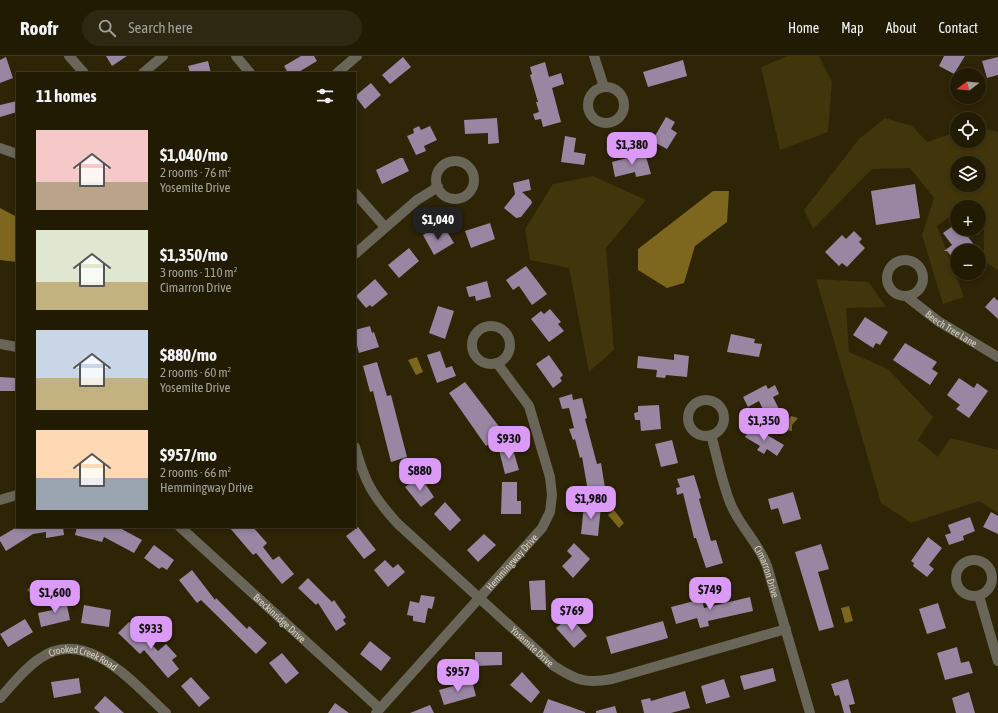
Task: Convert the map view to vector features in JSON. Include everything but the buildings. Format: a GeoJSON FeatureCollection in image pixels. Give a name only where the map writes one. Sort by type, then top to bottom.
{"type":"FeatureCollection","features":[{"type":"Feature","properties":{"kind":"street"},"geometry":{"type":"LineString","coordinates":[[69,56],[83,72]]}},
{"type":"Feature","properties":{"kind":"street"},"geometry":{"type":"LineString","coordinates":[[144,72],[163,56]]}},
{"type":"Feature","properties":{"kind":"street"},"geometry":{"type":"LineString","coordinates":[[236,56],[249,72]]}},
{"type":"Feature","properties":{"kind":"street"},"geometry":{"type":"LineString","coordinates":[[338,72],[357,56]]}},
{"type":"Feature","properties":{"kind":"street"},"geometry":{"type":"LineString","coordinates":[[594,56],[604,87]]}},
{"type":"Feature","properties":{"kind":"street"},"geometry":{"type":"LineString","coordinates":[[0,148],[16,154]]}},
{"type":"Feature","properties":{"kind":"street"},"geometry":{"type":"LineString","coordinates":[[356,253],[418,200],[438,187]]}},
{"type":"Feature","properties":{"kind":"street"},"geometry":{"type":"LineString","coordinates":[[356,194],[385,227]]}},
{"type":"Feature","properties":{"kind":"street","name":"Beech Tree Lane"},"geometry":{"type":"LineString","coordinates":[[906,296],[938,321],[998,357]]}},
{"type":"Feature","properties":{"kind":"street"},"geometry":{"type":"LineString","coordinates":[[0,344],[16,348]]}},
{"type":"Feature","properties":{"kind":"street","name":"Hemmingway Drive"},"geometry":{"type":"LineString","coordinates":[[378,710],[479,596],[542,528],[550,512],[552,495],[548,470],[529,406],[497,363]]}},
{"type":"Feature","properties":{"kind":"street","name":"Cimarron Drive"},"geometry":{"type":"LineString","coordinates":[[711,436],[729,500],[739,518],[762,552],[810,713]]}},
{"type":"Feature","properties":{"kind":"street","name":"Yosemite Drive"},"geometry":{"type":"LineString","coordinates":[[356,450],[362,471],[377,500],[397,523],[479,596],[554,666],[574,679],[596,682],[786,629]]}},
{"type":"Feature","properties":{"kind":"street"},"geometry":{"type":"LineString","coordinates":[[0,500],[16,495]]}},
{"type":"Feature","properties":{"kind":"street","name":"Breckinridge Drive"},"geometry":{"type":"LineString","coordinates":[[181,528],[378,710]]}},
{"type":"Feature","properties":{"kind":"street"},"geometry":{"type":"LineString","coordinates":[[979,596],[998,661]]}},
{"type":"Feature","properties":{"kind":"street","name":"Crooked Creek Road"},"geometry":{"type":"LineString","coordinates":[[0,698],[23,673],[40,658],[57,651],[78,649],[94,653],[112,664],[166,713]]}},
{"type":"Feature","properties":{"kind":"shaded area"},"geometry":{"type":"Polygon","coordinates":[[[788,56],[819,56],[832,82],[828,132],[780,150],[761,67],[788,56]]]}},
{"type":"Feature","properties":{"kind":"shaded area"},"geometry":{"type":"Polygon","coordinates":[[[885,118],[912,126],[927,142],[950,134],[950,148],[986,148],[986,129],[998,132],[998,270],[986,262],[986,244],[984,244],[984,236],[986,236],[986,200],[950,200],[950,216],[937,226],[950,260],[950,280],[958,280],[964,297],[943,304],[922,235],[934,198],[910,168],[872,169],[813,229],[804,210],[859,139],[885,118]]]}},
{"type":"Feature","properties":{"kind":"shaded area"},"geometry":{"type":"Polygon","coordinates":[[[593,176],[646,200],[606,248],[614,350],[589,372],[569,268],[530,260],[525,229],[553,184],[593,176]]]}},
{"type":"Feature","properties":{"kind":"shaded area"},"geometry":{"type":"Polygon","coordinates":[[[713,191],[729,191],[727,222],[695,246],[684,283],[667,288],[638,270],[638,249],[713,191]]]}},
{"type":"Feature","properties":{"kind":"shaded area"},"geometry":{"type":"Polygon","coordinates":[[[0,208],[16,216],[16,262],[0,260],[0,208]]]}},
{"type":"Feature","properties":{"kind":"shaded area"},"geometry":{"type":"Polygon","coordinates":[[[816,279],[869,282],[886,307],[846,308],[849,352],[888,369],[933,417],[918,440],[938,457],[950,438],[998,450],[998,513],[979,501],[911,523],[881,503],[816,279]]]}},
{"type":"Feature","properties":{"kind":"shaded area"},"geometry":{"type":"Polygon","coordinates":[[[417,357],[423,372],[416,375],[408,360],[417,357]]]}},
{"type":"Feature","properties":{"kind":"shaded area"},"geometry":{"type":"Polygon","coordinates":[[[791,416],[798,418],[792,425],[792,431],[785,430],[786,423],[791,416]]]}},
{"type":"Feature","properties":{"kind":"shaded area"},"geometry":{"type":"Polygon","coordinates":[[[614,510],[624,523],[619,528],[608,515],[614,510]]]}},
{"type":"Feature","properties":{"kind":"shaded area"},"geometry":{"type":"Polygon","coordinates":[[[33,584],[44,595],[42,600],[39,601],[27,590],[33,584]]]}},
{"type":"Feature","properties":{"kind":"shaded area"},"geometry":{"type":"Polygon","coordinates":[[[849,606],[853,621],[845,623],[841,608],[849,606]]]}}]}
